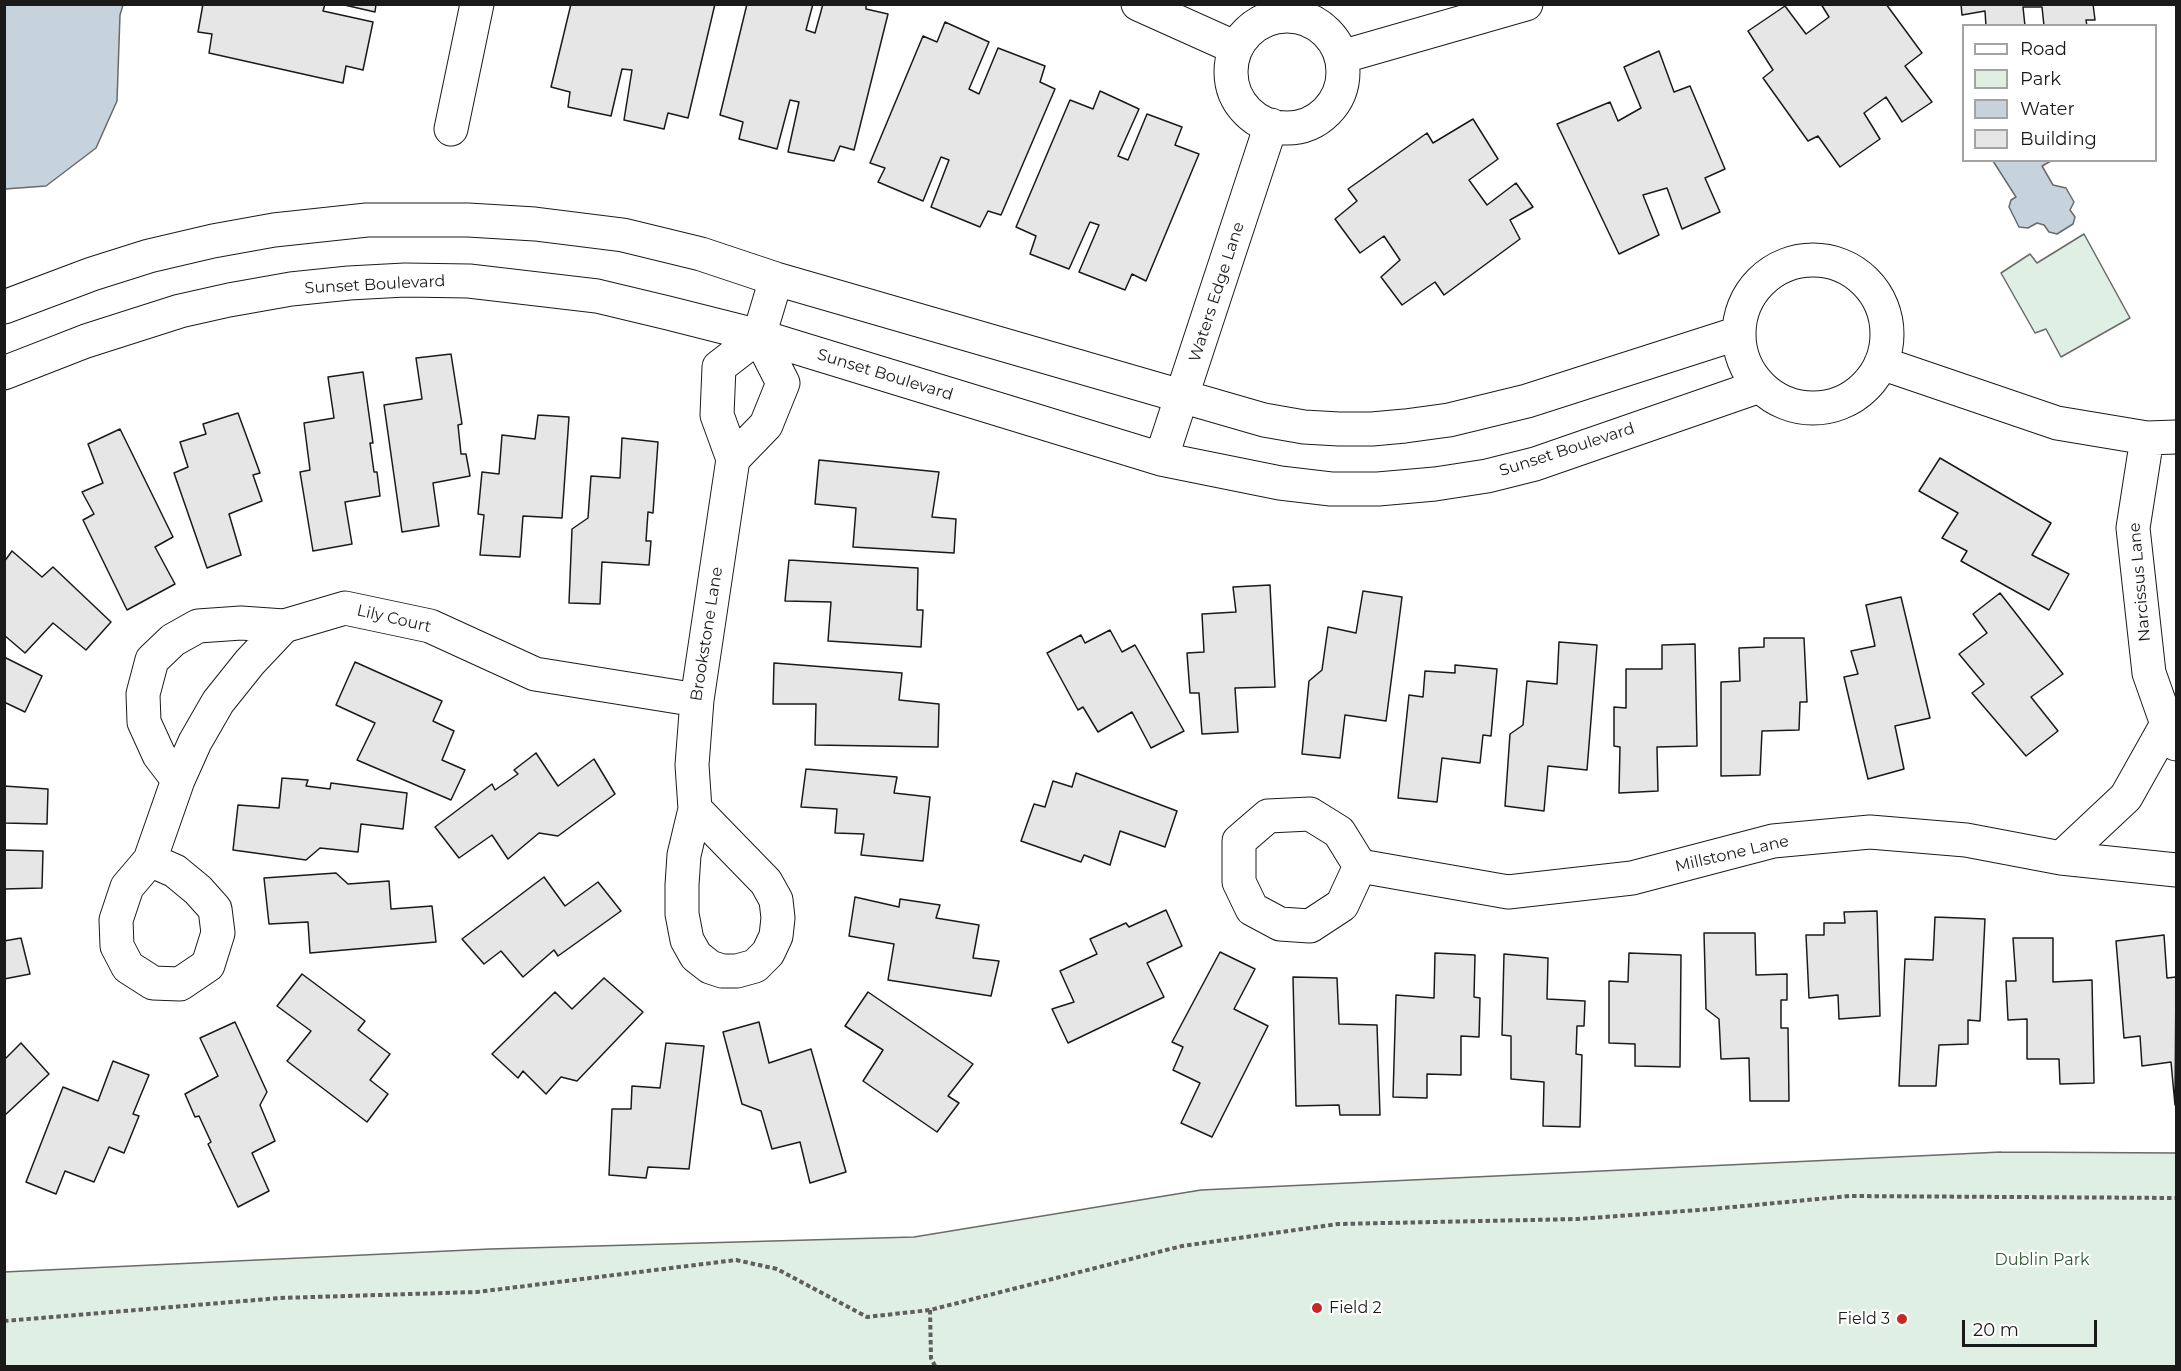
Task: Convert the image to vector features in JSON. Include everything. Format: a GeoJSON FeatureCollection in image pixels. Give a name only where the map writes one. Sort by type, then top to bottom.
{"type":"FeatureCollection","features":[{"type":"Feature","properties":{"kind":"street"},"geometry":{"type":"LineString","coordinates":[[451,129],[477,4]]}},
{"type":"Feature","properties":{"kind":"street"},"geometry":{"type":"LineString","coordinates":[[1138,4],[1236,48]]}},
{"type":"Feature","properties":{"kind":"street"},"geometry":{"type":"LineString","coordinates":[[1341,57],[1526,4]]}},
{"type":"Feature","properties":{"kind":"street"},"geometry":{"type":"LineString","coordinates":[[1282,16],[1302,17],[1319,26],[1333,39],[1341,57],[1343,75],[1339,93],[1330,108],[1317,120],[1300,127],[1283,128],[1270,125],[1250,114],[1239,100],[1232,83],[1232,65],[1236,48],[1247,32],[1263,21],[1282,16]]}},
{"type":"Feature","properties":{"kind":"street","name":"Waters Edge Lane"},"geometry":{"type":"LineString","coordinates":[[1161,459],[1270,125]]}},
{"type":"Feature","properties":{"kind":"street"},"geometry":{"type":"LineString","coordinates":[[4,307],[92,274],[149,256],[202,243],[274,230],[367,220],[468,220],[535,224],[622,235],[701,254],[776,279],[1264,420],[1304,427],[1372,429],[1449,420],[1527,401],[1739,333]]}},
{"type":"Feature","properties":{"kind":"street"},"geometry":{"type":"LineString","coordinates":[[1816,259],[1840,265],[1860,277],[1876,294],[1885,317],[1887,340],[1881,363],[1868,383],[1849,399],[1827,407],[1803,407],[1780,400],[1760,386],[1745,362],[1739,333],[1743,309],[1754,289],[1771,272],[1793,262],[1816,259]]}},
{"type":"Feature","properties":{"kind":"street"},"geometry":{"type":"LineString","coordinates":[[733,459],[766,425],[783,383],[759,336],[776,279]]}},
{"type":"Feature","properties":{"kind":"street","name":"Sunset Boulevard"},"geometry":{"type":"LineString","coordinates":[[4,373],[86,341],[180,311],[230,300],[291,289],[405,280],[469,281],[597,296],[759,336],[1161,459],[1280,483],[1331,489],[1377,489],[1488,476],[1535,464],[1760,386]]}},
{"type":"Feature","properties":{"kind":"street","name":"Brookstone Lane"},"geometry":{"type":"LineString","coordinates":[[695,809],[692,765],[697,700],[733,459],[717,415],[719,367],[759,336]]}},
{"type":"Feature","properties":{"kind":"street"},"geometry":{"type":"LineString","coordinates":[[1881,363],[2056,423],[2162,438]]}},
{"type":"Feature","properties":{"kind":"street","name":"Narcissus Lane"},"geometry":{"type":"LineString","coordinates":[[2061,858],[2126,797],[2172,734],[2149,673],[2133,528],[2162,438]]}},
{"type":"Feature","properties":{"kind":"street","name":"Lily Court"},"geometry":{"type":"LineString","coordinates":[[284,626],[345,608],[430,626],[535,674],[697,700]]}},
{"type":"Feature","properties":{"kind":"street"},"geometry":{"type":"LineString","coordinates":[[178,780],[159,755],[144,722],[143,694],[152,660],[172,640],[198,626],[241,623],[284,626]]}},
{"type":"Feature","properties":{"kind":"street"},"geometry":{"type":"LineString","coordinates":[[150,860],[178,780],[195,742],[218,702],[284,626]]}},
{"type":"Feature","properties":{"kind":"street","name":"Millstone Lane"},"geometry":{"type":"LineString","coordinates":[[1360,866],[1508,892],[1632,878],[1773,841],[1870,832],[1966,840],[2061,858],[2176,870]]}},
{"type":"Feature","properties":{"kind":"path"},"geometry":{"type":"LineString","coordinates":[[4,1321],[280,1298],[477,1292],[736,1260],[777,1269],[867,1317],[930,1310],[1182,1246],[1338,1224],[1578,1219],[1850,1196],[2176,1198]]}},
{"type":"Feature","properties":{"kind":"path"},"geometry":{"type":"LineString","coordinates":[[930,1310],[931,1358],[935,1366]]}},
{"type":"Feature","properties":{"kind":"green space"},"geometry":{"type":"Polygon","coordinates":[[[2084,234],[2130,318],[2061,357],[2046,329],[2035,333],[2001,273],[2030,254],[2037,263],[2084,234]]]}},
{"type":"Feature","properties":{"kind":"green space","name":"Dublin Park"},"geometry":{"type":"Polygon","coordinates":[[[2001,1152],[2176,1153],[2176,1366],[5,1366],[4,1272],[490,1249],[914,1237],[1201,1190],[2001,1152]]]}},
{"type":"Feature","properties":{"kind":"water"},"geometry":{"type":"Polygon","coordinates":[[[5,4],[123,5],[120,15],[117,101],[96,148],[46,186],[5,189],[5,4]]]}},
{"type":"Feature","properties":{"kind":"water"},"geometry":{"type":"Polygon","coordinates":[[[1994,162],[2049,162],[2042,166],[2053,185],[2066,188],[2074,202],[2070,210],[2075,217],[2073,224],[2057,234],[2049,232],[2044,225],[2037,223],[2028,228],[2019,227],[2009,207],[2011,200],[2016,197],[1994,162]]]}},
{"type":"Feature","properties":{"kind":"building"},"geometry":{"type":"Polygon","coordinates":[[[203,4],[325,4],[323,11],[373,22],[363,70],[346,66],[343,83],[209,53],[212,34],[198,32],[203,4]]]}},
{"type":"Feature","properties":{"kind":"building"},"geometry":{"type":"Polygon","coordinates":[[[340,4],[376,4],[375,12],[340,4]]]}},
{"type":"Feature","properties":{"kind":"building"},"geometry":{"type":"Polygon","coordinates":[[[571,4],[715,4],[688,118],[668,113],[664,129],[624,120],[632,70],[622,69],[611,116],[568,107],[570,92],[551,87],[571,4]]]}},
{"type":"Feature","properties":{"kind":"building"},"geometry":{"type":"Polygon","coordinates":[[[747,4],[813,4],[806,30],[815,33],[823,4],[866,4],[866,9],[888,14],[854,150],[840,146],[834,161],[788,152],[799,102],[790,100],[777,149],[739,139],[743,122],[720,115],[747,4]]]}},
{"type":"Feature","properties":{"kind":"building"},"geometry":{"type":"Polygon","coordinates":[[[1821,4],[1886,4],[1922,53],[1905,66],[1932,102],[1902,122],[1886,97],[1864,113],[1880,139],[1840,167],[1818,136],[1808,141],[1763,78],[1773,70],[1748,31],[1785,6],[1806,34],[1829,17],[1821,4]]]}},
{"type":"Feature","properties":{"kind":"building"},"geometry":{"type":"Polygon","coordinates":[[[1961,4],[2093,4],[2095,20],[2086,20],[2087,24],[2044,24],[2042,7],[2023,7],[2025,24],[1986,24],[1985,11],[1962,15],[1961,4]]]}},
{"type":"Feature","properties":{"kind":"building"},"geometry":{"type":"Polygon","coordinates":[[[945,22],[989,42],[969,89],[979,94],[998,48],[1045,66],[1040,82],[1055,89],[1001,215],[988,211],[980,227],[931,207],[949,160],[941,157],[923,201],[878,182],[885,168],[870,163],[923,36],[937,42],[945,22]]]}},
{"type":"Feature","properties":{"kind":"building"},"geometry":{"type":"Polygon","coordinates":[[[1659,51],[1674,92],[1690,86],[1725,169],[1705,178],[1720,212],[1682,229],[1667,188],[1643,195],[1659,235],[1619,254],[1557,124],[1610,102],[1618,121],[1641,108],[1624,67],[1659,51]]]}},
{"type":"Feature","properties":{"kind":"building"},"geometry":{"type":"Polygon","coordinates":[[[1100,91],[1139,109],[1118,156],[1128,160],[1147,114],[1182,127],[1175,145],[1199,154],[1146,281],[1132,274],[1125,290],[1079,272],[1099,225],[1090,222],[1069,269],[1030,254],[1036,236],[1016,227],[1070,100],[1093,109],[1100,91]]]}},
{"type":"Feature","properties":{"kind":"building"},"geometry":{"type":"Polygon","coordinates":[[[1473,119],[1498,159],[1469,180],[1487,205],[1516,183],[1533,207],[1510,220],[1520,239],[1444,295],[1435,282],[1402,305],[1381,277],[1400,260],[1384,236],[1360,253],[1335,219],[1357,201],[1348,189],[1427,133],[1433,143],[1473,119]]]}},
{"type":"Feature","properties":{"kind":"building"},"geometry":{"type":"Polygon","coordinates":[[[451,354],[462,424],[458,425],[461,454],[466,454],[470,476],[433,483],[439,526],[402,532],[384,405],[422,399],[416,358],[451,354]]]}},
{"type":"Feature","properties":{"kind":"building"},"geometry":{"type":"Polygon","coordinates":[[[363,372],[373,443],[370,443],[380,496],[345,502],[352,544],[313,551],[300,472],[310,470],[304,423],[334,418],[328,377],[363,372]]]}},
{"type":"Feature","properties":{"kind":"building"},"geometry":{"type":"Polygon","coordinates":[[[238,413],[260,473],[253,475],[262,501],[229,514],[241,555],[207,568],[174,473],[188,467],[180,442],[206,434],[203,424],[238,413]]]}},
{"type":"Feature","properties":{"kind":"building"},"geometry":{"type":"Polygon","coordinates":[[[538,415],[569,417],[562,518],[523,516],[520,557],[480,555],[484,515],[478,514],[482,472],[499,474],[502,435],[535,439],[538,415]]]}},
{"type":"Feature","properties":{"kind":"building"},"geometry":{"type":"Polygon","coordinates":[[[120,429],[173,537],[155,547],[175,584],[127,610],[83,520],[94,514],[82,492],[103,483],[88,444],[120,429]]]}},
{"type":"Feature","properties":{"kind":"building"},"geometry":{"type":"Polygon","coordinates":[[[622,438],[658,442],[653,513],[648,512],[646,541],[651,541],[649,565],[602,562],[600,604],[569,603],[572,529],[588,518],[591,476],[620,478],[622,438]]]}},
{"type":"Feature","properties":{"kind":"building"},"geometry":{"type":"Polygon","coordinates":[[[1940,458],[2051,523],[2032,555],[2069,574],[2049,610],[1961,561],[1967,551],[1942,538],[1958,513],[1919,491],[1940,458]]]}},
{"type":"Feature","properties":{"kind":"building"},"geometry":{"type":"Polygon","coordinates":[[[819,460],[939,472],[932,517],[956,519],[954,553],[853,547],[856,508],[815,504],[819,460]]]}},
{"type":"Feature","properties":{"kind":"building"},"geometry":{"type":"Polygon","coordinates":[[[12,551],[42,577],[53,567],[111,622],[86,650],[53,623],[25,653],[4,635],[4,562],[12,551]]]}},
{"type":"Feature","properties":{"kind":"building"},"geometry":{"type":"Polygon","coordinates":[[[789,560],[918,568],[917,610],[923,610],[921,647],[828,641],[831,602],[785,601],[789,560]]]}},
{"type":"Feature","properties":{"kind":"building"},"geometry":{"type":"Polygon","coordinates":[[[1270,585],[1275,687],[1235,688],[1238,732],[1202,734],[1199,693],[1190,693],[1187,653],[1204,652],[1202,614],[1236,612],[1233,587],[1270,585]]]}},
{"type":"Feature","properties":{"kind":"building"},"geometry":{"type":"Polygon","coordinates":[[[1363,591],[1402,597],[1386,721],[1345,715],[1340,758],[1302,754],[1309,681],[1322,670],[1328,627],[1356,633],[1363,591]]]}},
{"type":"Feature","properties":{"kind":"building"},"geometry":{"type":"Polygon","coordinates":[[[2000,593],[2063,674],[2031,697],[2058,731],[2026,756],[1972,693],[1984,684],[1959,654],[1987,633],[1973,614],[2000,593]]]}},
{"type":"Feature","properties":{"kind":"building"},"geometry":{"type":"Polygon","coordinates":[[[1901,597],[1930,718],[1895,726],[1904,769],[1868,779],[1844,677],[1858,674],[1851,651],[1875,646],[1866,605],[1901,597]]]}},
{"type":"Feature","properties":{"kind":"building"},"geometry":{"type":"Polygon","coordinates":[[[1110,630],[1122,652],[1135,645],[1184,731],[1151,748],[1132,712],[1098,732],[1083,707],[1078,710],[1047,653],[1081,635],[1085,643],[1110,630]]]}},
{"type":"Feature","properties":{"kind":"building"},"geometry":{"type":"Polygon","coordinates":[[[1764,638],[1804,638],[1807,702],[1800,702],[1799,730],[1762,731],[1760,775],[1721,776],[1721,682],[1740,681],[1739,648],[1764,647],[1764,638]]]}},
{"type":"Feature","properties":{"kind":"building"},"geometry":{"type":"Polygon","coordinates":[[[1559,642],[1597,645],[1587,770],[1548,766],[1544,811],[1505,806],[1510,734],[1523,725],[1527,681],[1557,684],[1559,642]]]}},
{"type":"Feature","properties":{"kind":"building"},"geometry":{"type":"Polygon","coordinates":[[[1695,644],[1697,746],[1657,747],[1658,791],[1619,793],[1620,747],[1614,746],[1614,707],[1626,708],[1626,669],[1662,669],[1662,645],[1695,644]]]}},
{"type":"Feature","properties":{"kind":"building"},"geometry":{"type":"Polygon","coordinates":[[[4,657],[42,676],[25,712],[4,702],[4,657]]]}},
{"type":"Feature","properties":{"kind":"building"},"geometry":{"type":"Polygon","coordinates":[[[355,662],[442,701],[433,721],[454,731],[442,760],[465,770],[451,800],[357,760],[375,723],[336,705],[355,662]]]}},
{"type":"Feature","properties":{"kind":"building"},"geometry":{"type":"Polygon","coordinates":[[[774,663],[902,673],[899,700],[939,704],[938,747],[815,745],[816,704],[773,704],[774,663]]]}},
{"type":"Feature","properties":{"kind":"building"},"geometry":{"type":"Polygon","coordinates":[[[1455,665],[1497,669],[1491,736],[1483,735],[1480,763],[1442,758],[1437,802],[1398,798],[1409,695],[1423,697],[1425,671],[1455,673],[1455,665]]]}},
{"type":"Feature","properties":{"kind":"building"},"geometry":{"type":"Polygon","coordinates":[[[536,753],[558,786],[594,759],[615,794],[558,836],[539,833],[508,859],[492,835],[459,858],[435,827],[492,784],[495,790],[518,774],[514,770],[536,753]]]}},
{"type":"Feature","properties":{"kind":"building"},"geometry":{"type":"Polygon","coordinates":[[[806,769],[897,777],[894,793],[930,797],[923,861],[861,855],[864,834],[835,833],[837,809],[801,807],[806,769]]]}},
{"type":"Feature","properties":{"kind":"building"},"geometry":{"type":"Polygon","coordinates":[[[1076,773],[1177,811],[1165,847],[1120,831],[1110,865],[1084,855],[1081,862],[1021,841],[1034,804],[1045,807],[1053,781],[1072,787],[1076,773]]]}},
{"type":"Feature","properties":{"kind":"building"},"geometry":{"type":"Polygon","coordinates":[[[282,778],[308,780],[306,786],[330,789],[331,783],[407,793],[403,829],[361,824],[358,852],[320,848],[306,860],[233,850],[238,805],[279,808],[282,778]]]}},
{"type":"Feature","properties":{"kind":"building"},"geometry":{"type":"Polygon","coordinates":[[[4,786],[48,789],[47,824],[4,823],[4,786]]]}},
{"type":"Feature","properties":{"kind":"building"},"geometry":{"type":"Polygon","coordinates":[[[4,850],[43,851],[42,888],[4,889],[4,850]]]}},
{"type":"Feature","properties":{"kind":"building"},"geometry":{"type":"Polygon","coordinates":[[[336,873],[348,884],[389,881],[391,909],[432,906],[436,942],[310,953],[308,922],[269,924],[264,878],[336,873]]]}},
{"type":"Feature","properties":{"kind":"building"},"geometry":{"type":"Polygon","coordinates":[[[544,877],[565,906],[598,882],[621,911],[558,956],[554,950],[523,977],[501,951],[484,964],[462,939],[544,877]]]}},
{"type":"Feature","properties":{"kind":"building"},"geometry":{"type":"Polygon","coordinates":[[[855,897],[899,907],[900,899],[940,905],[936,918],[979,925],[973,958],[999,961],[991,996],[888,980],[894,944],[849,936],[855,897]]]}},
{"type":"Feature","properties":{"kind":"building"},"geometry":{"type":"Polygon","coordinates":[[[1166,910],[1182,946],[1147,963],[1164,997],[1068,1043],[1052,1009],[1074,1002],[1060,971],[1097,954],[1090,939],[1126,923],[1129,927],[1166,910]]]}},
{"type":"Feature","properties":{"kind":"building"},"geometry":{"type":"Polygon","coordinates":[[[1877,911],[1880,1016],[1839,1019],[1838,995],[1809,998],[1806,935],[1824,935],[1824,923],[1845,923],[1844,912],[1877,911]]]}},
{"type":"Feature","properties":{"kind":"building"},"geometry":{"type":"Polygon","coordinates":[[[1935,917],[1985,919],[1980,1021],[1968,1020],[1968,1044],[1939,1045],[1936,1086],[1899,1086],[1905,959],[1933,960],[1935,917]]]}},
{"type":"Feature","properties":{"kind":"building"},"geometry":{"type":"Polygon","coordinates":[[[1704,933],[1755,933],[1756,975],[1787,974],[1787,1000],[1781,1000],[1781,1028],[1788,1028],[1789,1101],[1750,1101],[1749,1058],[1721,1059],[1719,1019],[1706,1009],[1704,933]]]}},
{"type":"Feature","properties":{"kind":"building"},"geometry":{"type":"Polygon","coordinates":[[[2164,935],[2167,978],[2176,977],[2175,1105],[2171,1062],[2142,1066],[2140,1036],[2124,1038],[2116,941],[2164,935]]]}},
{"type":"Feature","properties":{"kind":"building"},"geometry":{"type":"Polygon","coordinates":[[[21,938],[30,974],[4,979],[4,941],[21,938]]]}},
{"type":"Feature","properties":{"kind":"building"},"geometry":{"type":"Polygon","coordinates":[[[2013,938],[2053,938],[2053,982],[2092,980],[2094,1083],[2060,1084],[2059,1059],[2027,1059],[2027,1019],[2008,1020],[2006,981],[2016,981],[2013,938]]]}},
{"type":"Feature","properties":{"kind":"building"},"geometry":{"type":"Polygon","coordinates":[[[1220,952],[1255,969],[1234,1009],[1268,1026],[1212,1137],[1181,1123],[1200,1083],[1173,1070],[1183,1047],[1172,1042],[1220,952]]]}},
{"type":"Feature","properties":{"kind":"building"},"geometry":{"type":"Polygon","coordinates":[[[1435,953],[1475,955],[1474,997],[1480,998],[1479,1037],[1461,1036],[1461,1075],[1427,1074],[1427,1098],[1393,1097],[1396,995],[1434,998],[1435,953]]]}},
{"type":"Feature","properties":{"kind":"building"},"geometry":{"type":"Polygon","coordinates":[[[1629,953],[1681,955],[1680,1067],[1635,1066],[1635,1044],[1609,1043],[1609,981],[1628,982],[1629,953]]]}},
{"type":"Feature","properties":{"kind":"building"},"geometry":{"type":"Polygon","coordinates":[[[1504,954],[1548,958],[1547,999],[1585,1001],[1584,1026],[1577,1026],[1576,1054],[1582,1055],[1580,1127],[1543,1126],[1544,1082],[1511,1079],[1511,1036],[1502,1035],[1504,954]]]}},
{"type":"Feature","properties":{"kind":"building"},"geometry":{"type":"Polygon","coordinates":[[[302,974],[365,1021],[358,1030],[390,1054],[370,1080],[388,1094],[367,1122],[287,1061],[311,1031],[277,1006],[302,974]]]}},
{"type":"Feature","properties":{"kind":"building"},"geometry":{"type":"Polygon","coordinates":[[[1293,977],[1337,978],[1339,1024],[1377,1025],[1380,1115],[1340,1115],[1339,1105],[1296,1106],[1293,977]]]}},
{"type":"Feature","properties":{"kind":"building"},"geometry":{"type":"Polygon","coordinates":[[[604,978],[643,1012],[577,1081],[561,1077],[546,1094],[523,1071],[518,1078],[492,1054],[555,992],[572,1009],[604,978]]]}},
{"type":"Feature","properties":{"kind":"building"},"geometry":{"type":"Polygon","coordinates":[[[868,992],[973,1064],[948,1096],[959,1103],[937,1132],[863,1081],[883,1050],[845,1026],[868,992]]]}},
{"type":"Feature","properties":{"kind":"building"},"geometry":{"type":"Polygon","coordinates":[[[235,1022],[267,1092],[260,1105],[275,1141],[252,1153],[269,1191],[238,1207],[208,1144],[211,1142],[199,1116],[195,1117],[185,1094],[218,1076],[200,1038],[235,1022]]]}},
{"type":"Feature","properties":{"kind":"building"},"geometry":{"type":"Polygon","coordinates":[[[759,1022],[769,1063],[811,1049],[846,1172],[810,1183],[800,1142],[772,1149],[761,1111],[742,1104],[723,1032],[759,1022]]]}},
{"type":"Feature","properties":{"kind":"building"},"geometry":{"type":"Polygon","coordinates":[[[21,1043],[49,1074],[4,1116],[4,1060],[21,1043]]]}},
{"type":"Feature","properties":{"kind":"building"},"geometry":{"type":"Polygon","coordinates":[[[666,1043],[704,1046],[689,1169],[648,1167],[646,1178],[609,1175],[612,1109],[631,1109],[632,1086],[660,1088],[666,1043]]]}},
{"type":"Feature","properties":{"kind":"building"},"geometry":{"type":"Polygon","coordinates":[[[113,1061],[149,1075],[133,1114],[139,1116],[124,1153],[109,1147],[94,1182],[65,1171],[56,1194],[26,1182],[63,1087],[98,1101],[113,1061]]]}},
{"type":"Feature","properties":{"kind":"place","name":"Field 2"},"geometry":{"type":"Point","coordinates":[1317,1308]}},
{"type":"Feature","properties":{"kind":"place","name":"Field 3"},"geometry":{"type":"Point","coordinates":[1902,1319]}}]}
